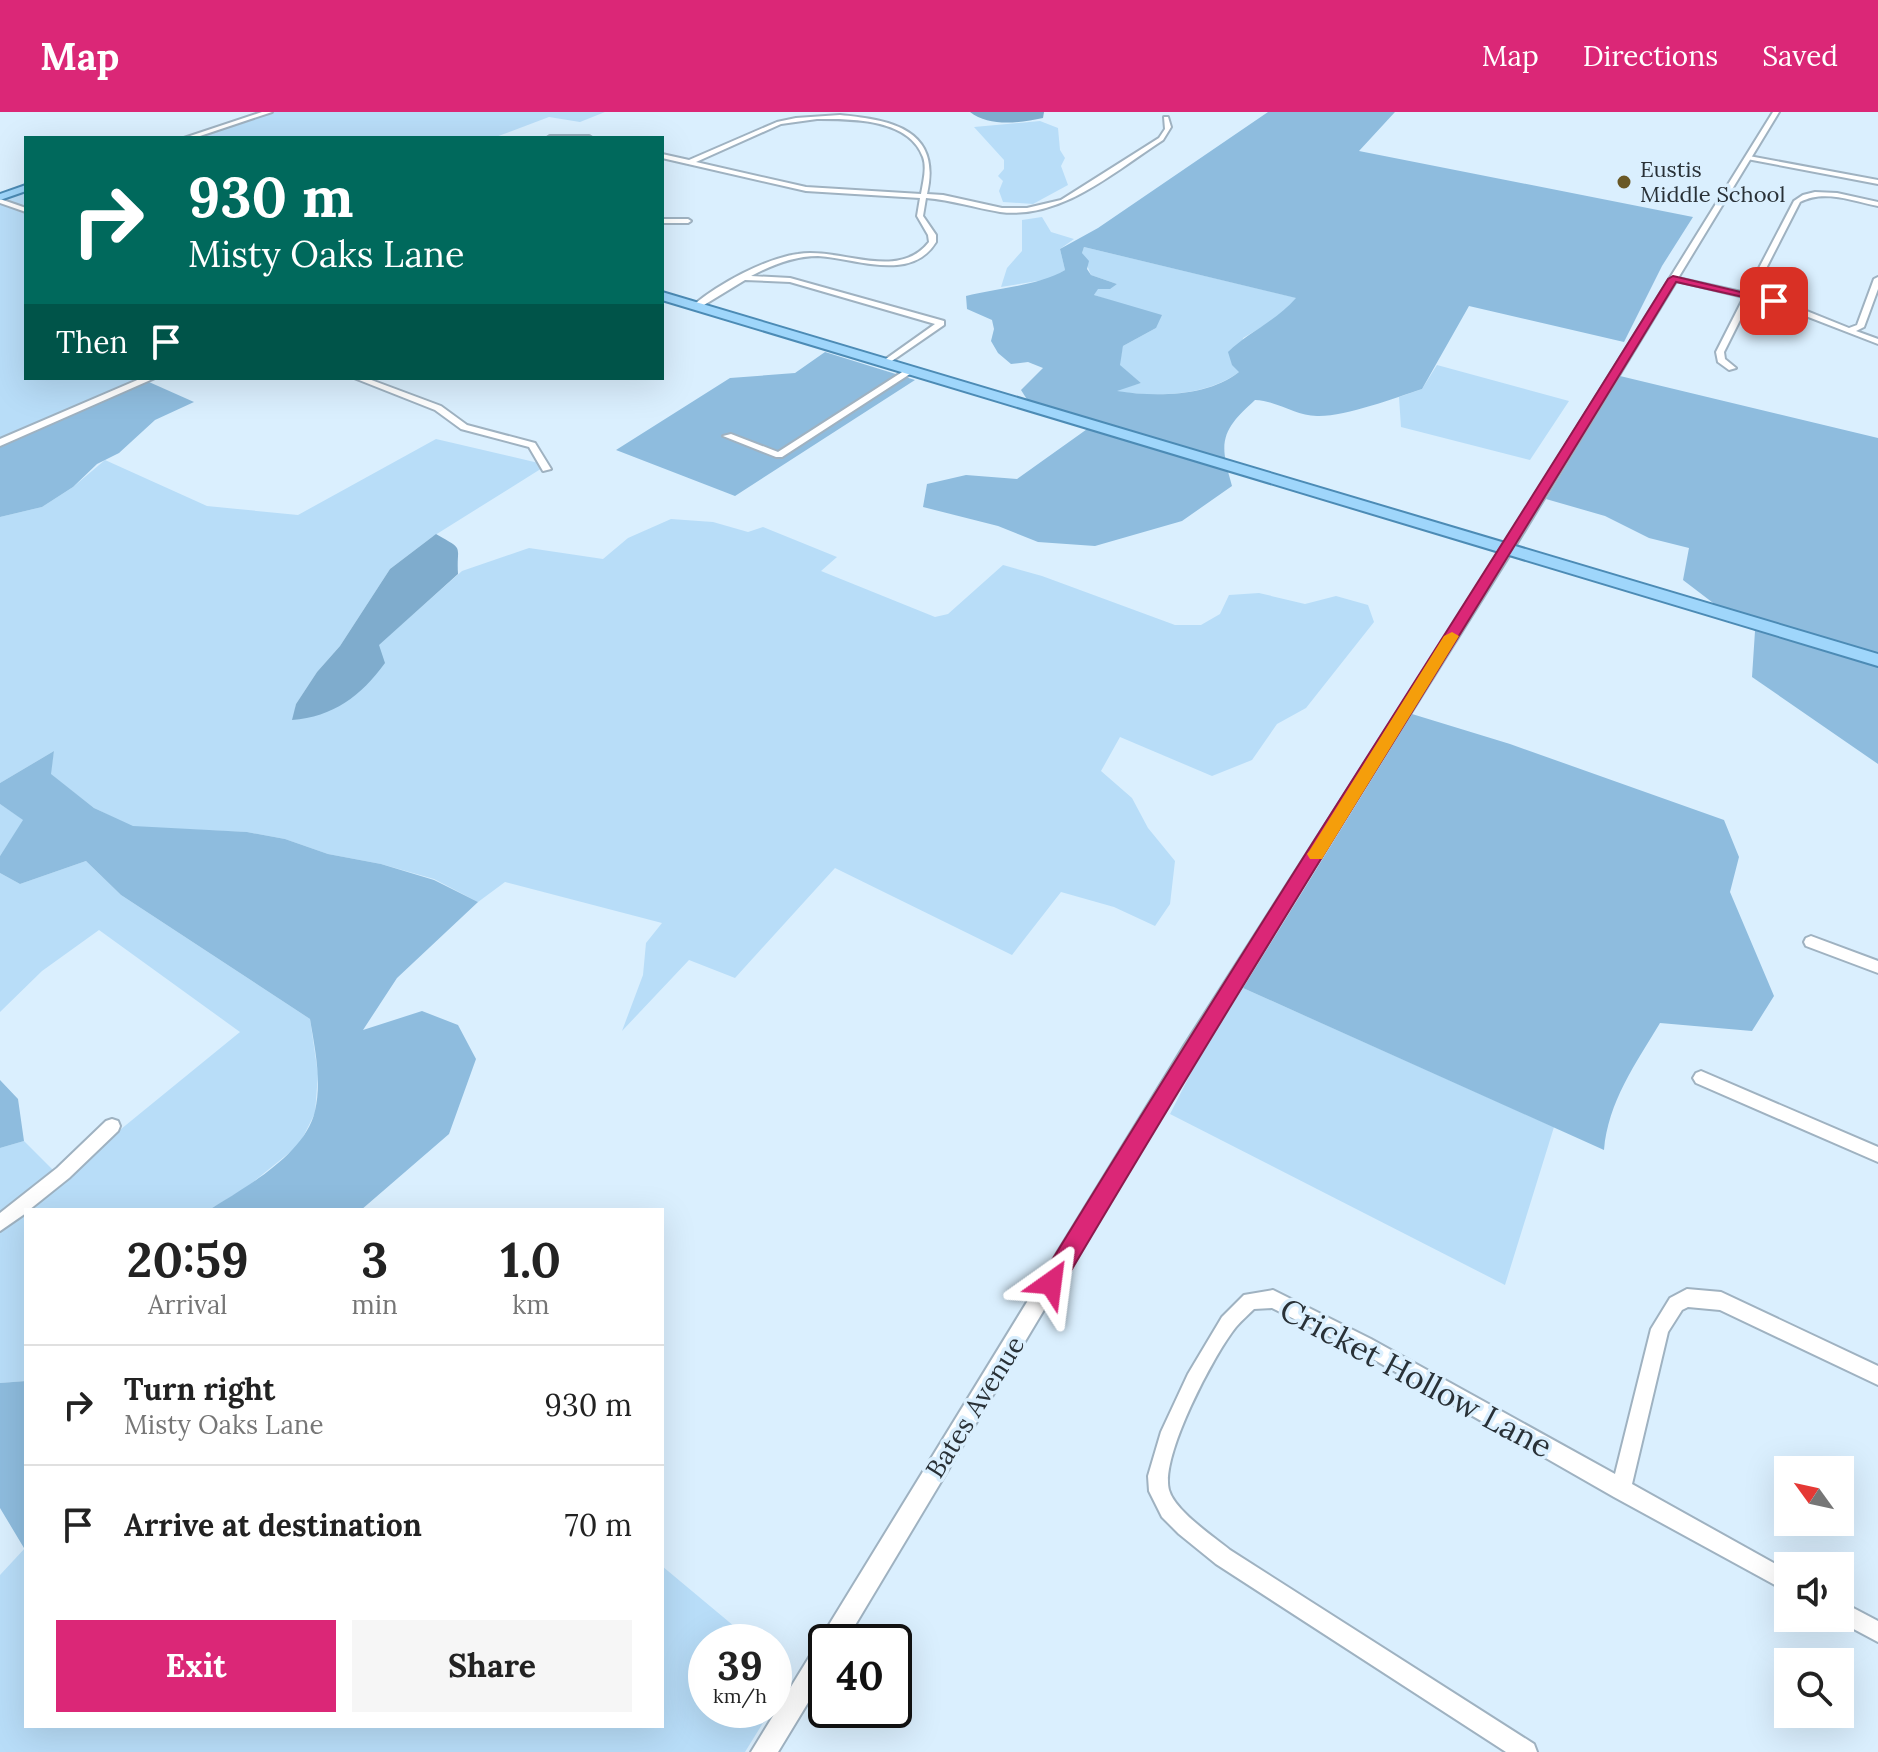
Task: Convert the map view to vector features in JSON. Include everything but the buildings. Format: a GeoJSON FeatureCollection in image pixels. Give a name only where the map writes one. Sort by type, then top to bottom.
{"type":"FeatureCollection","features":[{"type":"Feature","properties":{"kind":"main road"},"geometry":{"type":"LineString","coordinates":[[0,199],[24,189]]}},
{"type":"Feature","properties":{"kind":"main road"},"geometry":{"type":"LineString","coordinates":[[664,297],[1878,660]]}},
{"type":"Feature","properties":{"kind":"street"},"geometry":{"type":"LineString","coordinates":[[193,136],[269,112]]}},
{"type":"Feature","properties":{"kind":"street","name":"Bates Avenue"},"geometry":{"type":"LineString","coordinates":[[842,1624],[1190,1051],[1508,548],[1776,112]]}},
{"type":"Feature","properties":{"kind":"street"},"geometry":{"type":"LineString","coordinates":[[689,163],[794,118],[837,114],[876,117],[902,125],[914,135],[926,155],[929,176],[920,216],[933,236],[932,243],[916,256],[900,261],[864,263],[814,254],[788,258],[696,306]]}},
{"type":"Feature","properties":{"kind":"street"},"geometry":{"type":"LineString","coordinates":[[664,157],[806,189],[925,195],[1002,210],[1046,207],[1063,202],[1161,139],[1167,134],[1169,125],[1166,118]]}},
{"type":"Feature","properties":{"kind":"street"},"geometry":{"type":"LineString","coordinates":[[1749,158],[1878,182]]}},
{"type":"Feature","properties":{"kind":"street"},"geometry":{"type":"LineString","coordinates":[[1732,368],[1721,360],[1720,352],[1797,201],[1802,196],[1823,195],[1878,204]]}},
{"type":"Feature","properties":{"kind":"street"},"geometry":{"type":"LineString","coordinates":[[0,199],[24,209]]}},
{"type":"Feature","properties":{"kind":"street"},"geometry":{"type":"LineString","coordinates":[[664,221],[688,221]]}},
{"type":"Feature","properties":{"kind":"street"},"geometry":{"type":"LineString","coordinates":[[814,254],[820,242]]}},
{"type":"Feature","properties":{"kind":"street"},"geometry":{"type":"LineString","coordinates":[[747,278],[788,279],[941,323],[886,363]]}},
{"type":"Feature","properties":{"kind":"street"},"geometry":{"type":"LineString","coordinates":[[1673,279],[1751,295],[1878,342]]}},
{"type":"Feature","properties":{"kind":"street"},"geometry":{"type":"LineString","coordinates":[[1850,330],[1860,327],[1874,300],[1878,279]]}},
{"type":"Feature","properties":{"kind":"street"},"geometry":{"type":"LineString","coordinates":[[728,436],[779,455],[910,370]]}},
{"type":"Feature","properties":{"kind":"street"},"geometry":{"type":"LineString","coordinates":[[0,443],[145,380]]}},
{"type":"Feature","properties":{"kind":"street"},"geometry":{"type":"LineString","coordinates":[[363,380],[438,408],[464,427],[532,445],[546,469]]}},
{"type":"Feature","properties":{"kind":"street"},"geometry":{"type":"LineString","coordinates":[[1811,942],[1878,967]]}},
{"type":"Feature","properties":{"kind":"street"},"geometry":{"type":"LineString","coordinates":[[1701,1078],[1878,1155]]}},
{"type":"Feature","properties":{"kind":"street"},"geometry":{"type":"LineString","coordinates":[[0,1223],[63,1173],[112,1126]]}},
{"type":"Feature","properties":{"kind":"street"},"geometry":{"type":"LineString","coordinates":[[1621,1490],[1660,1329],[1676,1304],[1687,1298],[1721,1301],[1878,1376]]}},
{"type":"Feature","properties":{"kind":"street","name":"Cricket Hollow Lane"},"geometry":{"type":"LineString","coordinates":[[1526,1752],[1223,1557],[1182,1522],[1160,1495],[1157,1466],[1171,1430],[1229,1322],[1250,1301],[1273,1299],[1365,1345],[1774,1574]]}},
{"type":"Feature","properties":{"kind":"street"},"geometry":{"type":"LineString","coordinates":[[1854,1619],[1878,1632]]}},
{"type":"Feature","properties":{"kind":"street"},"geometry":{"type":"LineString","coordinates":[[764,1752],[808,1680]]}},
{"type":"Feature","properties":{"kind":"shaded area"},"geometry":{"type":"Polygon","coordinates":[[[273,112],[605,112],[580,122],[549,117],[498,136],[198,136],[273,112]]]}},
{"type":"Feature","properties":{"kind":"shaded area"},"geometry":{"type":"Polygon","coordinates":[[[970,112],[1044,112],[1043,118],[1005,122],[986,120],[970,112]]]}},
{"type":"Feature","properties":{"kind":"shaded area"},"geometry":{"type":"Polygon","coordinates":[[[1268,112],[1395,112],[1359,151],[1693,217],[1662,266],[1624,342],[1469,306],[1422,389],[1370,406],[1328,415],[1309,415],[1255,400],[1230,427],[1225,442],[1226,462],[1028,401],[1021,390],[1043,368],[1028,362],[1011,364],[998,353],[991,341],[994,329],[992,320],[967,309],[966,296],[1030,283],[1065,270],[1060,249],[1098,228],[1268,112]],[[1084,247],[1082,253],[1089,261],[1087,269],[1091,275],[1117,284],[1110,289],[1098,289],[1094,295],[1162,315],[1156,328],[1123,346],[1120,365],[1141,383],[1117,391],[1180,393],[1197,391],[1226,380],[1239,372],[1232,365],[1228,352],[1296,298],[1084,247]]]}},
{"type":"Feature","properties":{"kind":"shaded area"},"geometry":{"type":"Polygon","coordinates":[[[1040,121],[1058,128],[1060,150],[1065,158],[1061,166],[1068,185],[1033,204],[1003,202],[999,191],[1003,181],[998,176],[1004,169],[1004,160],[974,127],[1040,121]]]}},
{"type":"Feature","properties":{"kind":"shaded area"},"geometry":{"type":"Polygon","coordinates":[[[24,191],[24,380],[138,380],[0,440],[0,198],[24,191]]]}},
{"type":"Feature","properties":{"kind":"shaded area"},"geometry":{"type":"Polygon","coordinates":[[[1042,217],[1051,232],[1074,239],[1060,249],[1065,270],[1050,279],[1001,287],[1007,268],[1022,251],[1022,220],[1042,217]]]}},
{"type":"Feature","properties":{"kind":"shaded area"},"geometry":{"type":"Polygon","coordinates":[[[1084,247],[1297,298],[1279,317],[1243,338],[1239,372],[1226,380],[1179,393],[1113,391],[1141,383],[1119,365],[1123,346],[1156,328],[1115,302],[1094,295],[1097,289],[1117,284],[1091,275],[1082,253],[1084,247]]]}},
{"type":"Feature","properties":{"kind":"shaded area"},"geometry":{"type":"Polygon","coordinates":[[[825,352],[915,380],[735,496],[616,450],[730,378],[795,373],[825,352]]]}},
{"type":"Feature","properties":{"kind":"shaded area"},"geometry":{"type":"Polygon","coordinates":[[[1437,365],[1569,401],[1530,460],[1401,427],[1399,397],[1422,389],[1437,365]]]}},
{"type":"Feature","properties":{"kind":"shaded area"},"geometry":{"type":"Polygon","coordinates":[[[1620,376],[1878,438],[1878,656],[1721,609],[1683,580],[1689,548],[1649,538],[1605,516],[1546,499],[1620,376]]]}},
{"type":"Feature","properties":{"kind":"shaded area"},"geometry":{"type":"Polygon","coordinates":[[[149,382],[194,402],[155,420],[119,453],[97,464],[73,487],[42,507],[0,517],[0,446],[149,382]]]}},
{"type":"Feature","properties":{"kind":"shaded area"},"geometry":{"type":"Polygon","coordinates":[[[1090,427],[1227,468],[1232,486],[1182,521],[1095,546],[1038,542],[998,526],[923,507],[927,484],[966,475],[1017,479],[1090,427]]]}},
{"type":"Feature","properties":{"kind":"shaded area"},"geometry":{"type":"Polygon","coordinates":[[[436,439],[547,465],[432,537],[390,569],[340,646],[317,672],[296,704],[293,720],[462,571],[529,548],[603,559],[628,538],[671,519],[713,522],[748,532],[763,527],[837,557],[821,571],[935,617],[948,614],[1003,565],[1042,576],[1175,625],[1201,625],[1220,614],[1229,595],[1259,593],[1305,604],[1336,596],[1368,605],[1374,622],[1306,708],[1277,724],[1252,760],[1212,776],[1120,737],[1101,771],[1132,798],[1148,828],[1175,861],[1170,904],[1155,926],[1114,907],[1061,892],[1012,955],[835,868],[735,978],[689,960],[622,1031],[643,975],[646,943],[662,923],[505,882],[478,902],[434,879],[381,864],[328,854],[285,839],[247,832],[133,827],[94,808],[50,774],[54,751],[0,783],[0,517],[42,507],[73,487],[105,460],[207,506],[298,515],[436,439]]]}},
{"type":"Feature","properties":{"kind":"shaded area"},"geometry":{"type":"Polygon","coordinates":[[[436,534],[458,549],[458,574],[379,645],[385,663],[356,695],[333,709],[292,720],[296,704],[317,672],[340,646],[390,569],[436,534]]]}},
{"type":"Feature","properties":{"kind":"shaded area"},"geometry":{"type":"Polygon","coordinates":[[[1742,623],[1878,664],[1878,764],[1752,677],[1755,631],[1742,623]]]}},
{"type":"Feature","properties":{"kind":"shaded area"},"geometry":{"type":"Polygon","coordinates":[[[1412,714],[1510,744],[1724,820],[1739,857],[1730,892],[1774,996],[1752,1031],[1660,1023],[1617,1099],[1604,1150],[1243,988],[1412,714]]]}},
{"type":"Feature","properties":{"kind":"shaded area"},"geometry":{"type":"Polygon","coordinates":[[[54,751],[51,774],[94,808],[133,826],[247,832],[285,839],[328,854],[381,864],[434,880],[478,902],[397,978],[363,1030],[422,1011],[458,1025],[476,1059],[449,1134],[363,1208],[212,1208],[271,1169],[299,1142],[309,1127],[318,1088],[310,1019],[121,895],[86,861],[20,884],[0,873],[0,856],[23,820],[0,804],[0,783],[54,751]]]}},
{"type":"Feature","properties":{"kind":"shaded area"},"geometry":{"type":"Polygon","coordinates":[[[0,804],[24,820],[0,856],[0,804]]]}},
{"type":"Feature","properties":{"kind":"shaded area"},"geometry":{"type":"Polygon","coordinates":[[[86,861],[121,895],[310,1019],[318,1074],[315,1113],[299,1145],[247,1187],[212,1208],[24,1208],[24,1381],[0,1383],[0,1148],[24,1141],[61,1178],[240,1032],[99,930],[42,971],[0,1012],[0,873],[20,884],[86,861]]]}},
{"type":"Feature","properties":{"kind":"shaded area"},"geometry":{"type":"Polygon","coordinates":[[[1243,988],[1554,1127],[1505,1285],[1170,1114],[1198,1059],[1243,988]]]}},
{"type":"Feature","properties":{"kind":"shaded area"},"geometry":{"type":"Polygon","coordinates":[[[0,1080],[18,1099],[24,1141],[0,1148],[0,1080]]]}},
{"type":"Feature","properties":{"kind":"shaded area"},"geometry":{"type":"Polygon","coordinates":[[[24,1381],[24,1548],[0,1508],[0,1383],[24,1381]]]}},
{"type":"Feature","properties":{"kind":"shaded area"},"geometry":{"type":"Polygon","coordinates":[[[24,1549],[24,1728],[664,1728],[664,1568],[731,1624],[688,1624],[688,1728],[760,1728],[745,1752],[0,1752],[0,1575],[24,1549]]]}},
{"type":"Feature","properties":{"kind":"slow traffic"},"geometry":{"type":"LineString","coordinates":[[1316,854],[1452,636]]}},
{"type":"Feature","properties":{"kind":"place","name":"Eustis Middle School"},"geometry":{"type":"Point","coordinates":[1624,182]}},
{"type":"Feature","properties":{"kind":"route"},"geometry":{"type":"LineString","coordinates":[[1051,1283],[1190,1051],[1508,548],[1673,279],[1774,301]]}}]}
